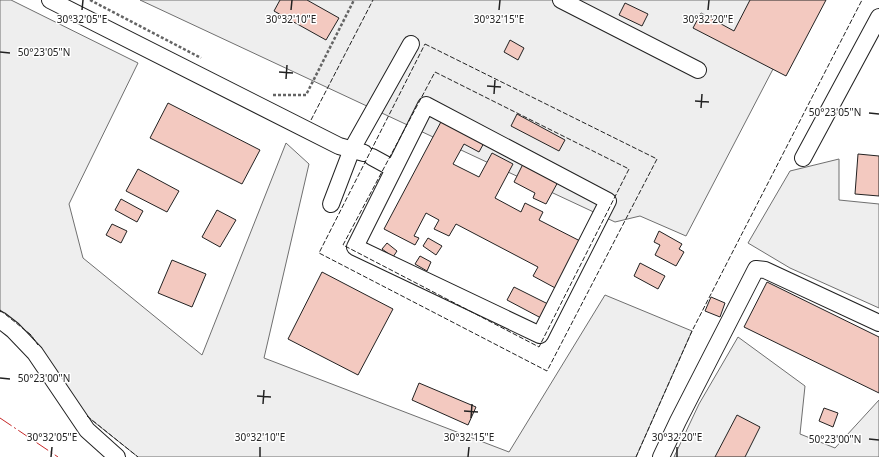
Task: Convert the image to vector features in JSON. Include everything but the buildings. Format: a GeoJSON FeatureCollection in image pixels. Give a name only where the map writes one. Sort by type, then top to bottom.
{"type":"FeatureCollection","features":[{"type":"Feature","properties":{"kind":"street"},"geometry":{"type":"LineString","coordinates":[[50,0],[339,146],[363,153],[394,169]]}},
{"type":"Feature","properties":{"kind":"street"},"geometry":{"type":"LineString","coordinates":[[561,0],[698,70]]}},
{"type":"Feature","properties":{"kind":"street"},"geometry":{"type":"LineString","coordinates":[[803,158],[879,17]]}},
{"type":"Feature","properties":{"kind":"street"},"geometry":{"type":"LineString","coordinates":[[330,204],[363,153],[411,44]]}},
{"type":"Feature","properties":{"kind":"street"},"geometry":{"type":"LineString","coordinates":[[426,105],[608,201],[540,335],[354,247],[394,169],[426,105]]}},
{"type":"Feature","properties":{"kind":"street"},"geometry":{"type":"LineString","coordinates":[[661,457],[756,269],[765,270],[879,323]]}},
{"type":"Feature","properties":{"kind":"street"},"geometry":{"type":"LineString","coordinates":[[0,320],[13,330],[36,353],[87,430],[117,457]]}},
{"type":"Feature","properties":{"kind":"path"},"geometry":{"type":"LineString","coordinates":[[90,0],[202,58]]}},
{"type":"Feature","properties":{"kind":"path"},"geometry":{"type":"LineString","coordinates":[[272,95],[306,95],[354,0]]}},
{"type":"Feature","properties":{"kind":"shaded area"},"geometry":{"type":"Polygon","coordinates":[[[0,0],[11,0],[138,63],[69,204],[83,258],[202,355],[286,143],[309,164],[264,358],[509,452],[605,295],[692,331],[636,457],[138,457],[84,414],[31,335],[0,310],[0,0]]]}},
{"type":"Feature","properties":{"kind":"shaded area"},"geometry":{"type":"Polygon","coordinates":[[[140,0],[809,0],[686,236],[640,216],[615,222],[140,0]]]}},
{"type":"Feature","properties":{"kind":"shaded area"},"geometry":{"type":"Polygon","coordinates":[[[839,159],[839,200],[879,204],[879,308],[790,268],[748,243],[790,171],[839,159]]]}},
{"type":"Feature","properties":{"kind":"shaded area"},"geometry":{"type":"Polygon","coordinates":[[[738,337],[805,386],[800,434],[835,448],[879,400],[879,457],[674,457],[699,404],[738,337]]]}},
{"type":"Feature","properties":{"kind":"fence"},"geometry":{"type":"LineString","coordinates":[[311,120],[373,0]]}},
{"type":"Feature","properties":{"kind":"fence"},"geometry":{"type":"LineString","coordinates":[[636,457],[692,331],[862,0]]}},
{"type":"Feature","properties":{"kind":"fence"},"geometry":{"type":"LineString","coordinates":[[425,44],[657,159],[547,371],[319,253],[425,44]]}},
{"type":"Feature","properties":{"kind":"fence"},"geometry":{"type":"LineString","coordinates":[[435,72],[629,169],[539,347],[343,245],[435,72]]}},
{"type":"Feature","properties":{"kind":"fence"},"geometry":{"type":"LineString","coordinates":[[0,310],[31,335],[38,345]]}},
{"type":"Feature","properties":{"kind":"fence"},"geometry":{"type":"LineString","coordinates":[[87,416],[138,457]]}},
{"type":"Feature","properties":{"kind":"power"},"geometry":{"type":"LineString","coordinates":[[0,418],[58,457]]}}]}
